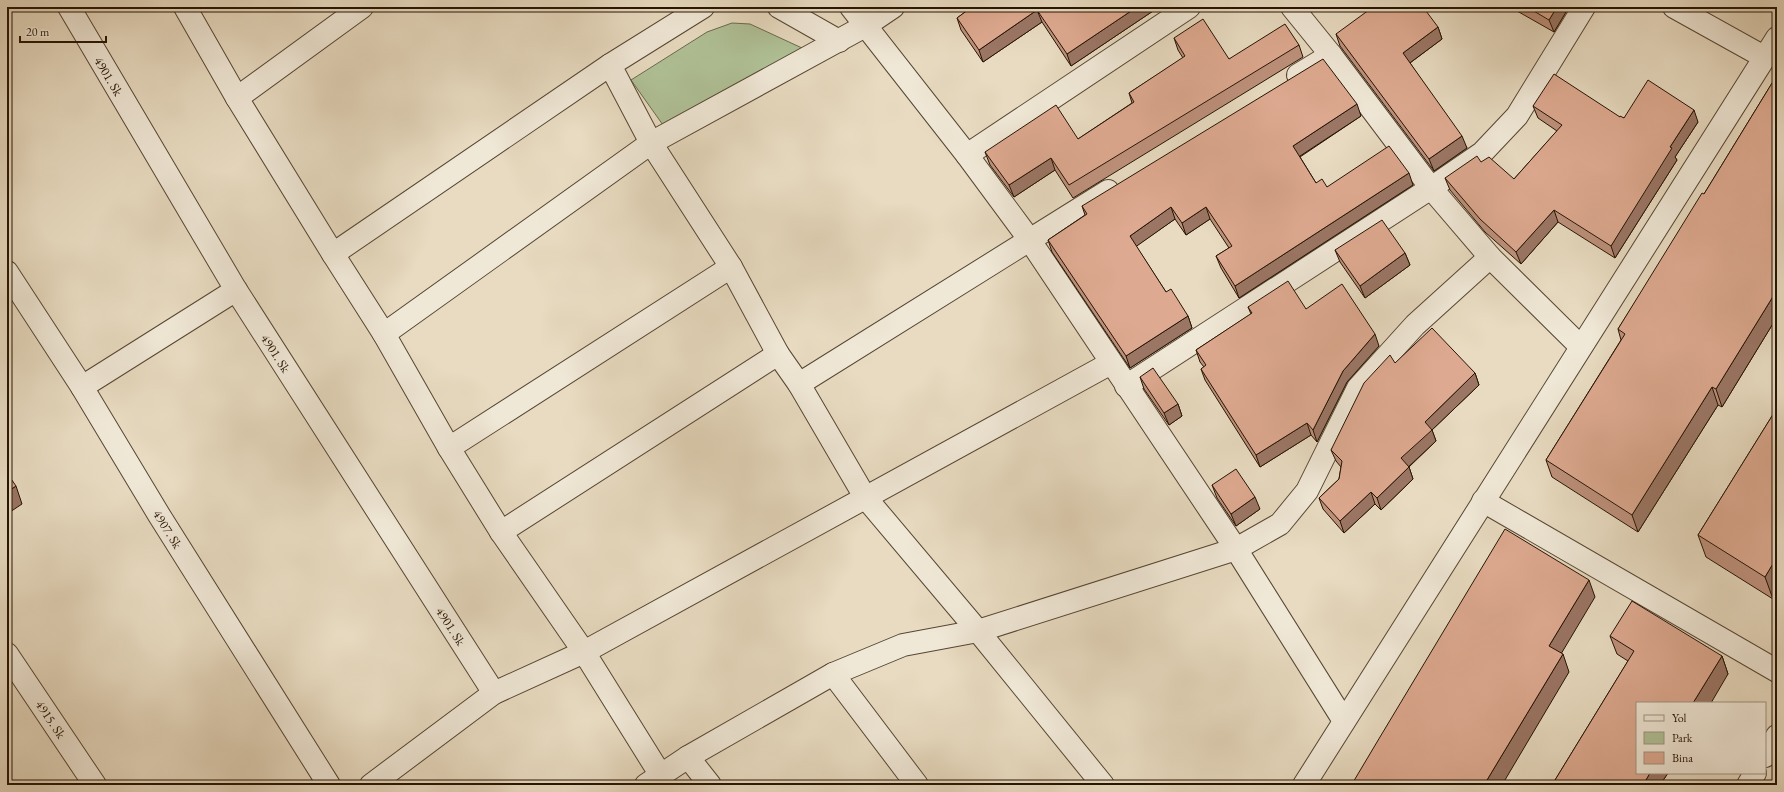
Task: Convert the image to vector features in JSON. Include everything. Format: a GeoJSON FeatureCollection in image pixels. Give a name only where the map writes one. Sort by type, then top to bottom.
{"type":"FeatureCollection","features":[{"type":"Feature","properties":{"kind":"street","name":"4901. Sk"},"geometry":{"type":"LineString","coordinates":[[69,7],[236,290],[494,693]]}},
{"type":"Feature","properties":{"kind":"street"},"geometry":{"type":"LineString","coordinates":[[185,7],[237,98],[384,334],[449,448],[500,532],[584,652],[653,780],[833,674],[903,645],[978,631],[1236,549],[1280,524],[1307,491],[1358,388],[1415,325],[1490,257]]}},
{"type":"Feature","properties":{"kind":"street"},"geometry":{"type":"LineString","coordinates":[[237,98],[362,7]]}},
{"type":"Feature","properties":{"kind":"street"},"geometry":{"type":"LineString","coordinates":[[333,254],[610,65],[703,7]]}},
{"type":"Feature","properties":{"kind":"street"},"geometry":{"type":"LineString","coordinates":[[779,7],[839,41]]}},
{"type":"Feature","properties":{"kind":"street"},"geometry":{"type":"LineString","coordinates":[[851,7],[967,155],[1029,239],[1236,549],[1344,721]]}},
{"type":"Feature","properties":{"kind":"street"},"geometry":{"type":"LineString","coordinates":[[384,334],[651,143],[839,41],[894,7]]}},
{"type":"Feature","properties":{"kind":"street"},"geometry":{"type":"LineString","coordinates":[[967,155],[1188,7]]}},
{"type":"Feature","properties":{"kind":"street"},"geometry":{"type":"LineString","coordinates":[[1292,7],[1332,55],[1431,188],[1490,257],[1580,346]]}},
{"type":"Feature","properties":{"kind":"street"},"geometry":{"type":"LineString","coordinates":[[1126,386],[1431,188],[1482,153],[1517,116],[1584,7]]}},
{"type":"Feature","properties":{"kind":"street"},"geometry":{"type":"LineString","coordinates":[[1674,7],[1764,57]]}},
{"type":"Feature","properties":{"kind":"street"},"geometry":{"type":"LineString","coordinates":[[1304,785],[1580,346],[1777,38]]}},
{"type":"Feature","properties":{"kind":"street"},"geometry":{"type":"LineString","coordinates":[[1284,84],[1332,55]]}},
{"type":"Feature","properties":{"kind":"street"},"geometry":{"type":"LineString","coordinates":[[610,65],[651,143],[731,267],[778,354],[799,384],[865,497],[978,631],[1103,785]]}},
{"type":"Feature","properties":{"kind":"street"},"geometry":{"type":"LineString","coordinates":[[799,384],[1029,239],[1123,182]]}},
{"type":"Feature","properties":{"kind":"street"},"geometry":{"type":"LineString","coordinates":[[449,448],[731,267]]}},
{"type":"Feature","properties":{"kind":"street","name":"4907. Sk"},"geometry":{"type":"LineString","coordinates":[[7,272],[82,387],[160,515],[329,785]]}},
{"type":"Feature","properties":{"kind":"street"},"geometry":{"type":"LineString","coordinates":[[82,387],[236,290]]}},
{"type":"Feature","properties":{"kind":"street"},"geometry":{"type":"LineString","coordinates":[[500,532],[778,354]]}},
{"type":"Feature","properties":{"kind":"street"},"geometry":{"type":"LineString","coordinates":[[371,785],[494,693],[584,652],[1111,363]]}},
{"type":"Feature","properties":{"kind":"street"},"geometry":{"type":"LineString","coordinates":[[1483,501],[1777,672]]}},
{"type":"Feature","properties":{"kind":"street","name":"4915. Sk"},"geometry":{"type":"LineString","coordinates":[[7,654],[95,785]]}},
{"type":"Feature","properties":{"kind":"street"},"geometry":{"type":"LineString","coordinates":[[833,674],[917,785]]}},
{"type":"Feature","properties":{"kind":"street"},"geometry":{"type":"LineString","coordinates":[[1766,754],[1777,736]]}},
{"type":"Feature","properties":{"kind":"street"},"geometry":{"type":"LineString","coordinates":[[688,758],[710,785]]}},
{"type":"Feature","properties":{"kind":"street"},"geometry":{"type":"LineString","coordinates":[[1748,785],[1754,774]]}},
{"type":"Feature","properties":{"kind":"green space"},"geometry":{"type":"Polygon","coordinates":[[[732,23],[750,24],[802,48],[663,125],[631,80],[707,32],[732,23]]]}},
{"type":"Feature","properties":{"kind":"building"},"geometry":{"type":"Polygon","coordinates":[[[972,7],[1137,7],[1067,54],[1037,10],[979,50],[957,18],[972,7]]]}},
{"type":"Feature","properties":{"kind":"building"},"geometry":{"type":"Polygon","coordinates":[[[1373,7],[1423,7],[1438,27],[1403,53],[1462,136],[1429,159],[1336,34],[1373,7]]]}},
{"type":"Feature","properties":{"kind":"building"},"geometry":{"type":"Polygon","coordinates":[[[1527,7],[1557,7],[1549,20],[1527,7]]]}},
{"type":"Feature","properties":{"kind":"building"},"geometry":{"type":"Polygon","coordinates":[[[1203,19],[1229,59],[1285,24],[1299,45],[1069,185],[1051,158],[1009,185],[985,152],[1056,105],[1078,139],[1134,102],[1129,93],[1185,56],[1174,38],[1203,19]]]}},
{"type":"Feature","properties":{"kind":"building"},"geometry":{"type":"Polygon","coordinates":[[[1323,59],[1357,104],[1293,146],[1316,183],[1322,179],[1327,187],[1389,146],[1409,173],[1235,286],[1216,256],[1232,246],[1206,207],[1182,223],[1171,207],[1130,236],[1166,292],[1171,289],[1188,316],[1126,356],[1048,240],[1087,214],[1082,206],[1323,59]]]}},
{"type":"Feature","properties":{"kind":"building"},"geometry":{"type":"Polygon","coordinates":[[[1554,74],[1620,117],[1624,118],[1648,80],[1694,110],[1670,147],[1672,148],[1611,246],[1554,210],[1516,252],[1480,219],[1445,178],[1477,156],[1481,162],[1489,157],[1514,179],[1562,125],[1533,106],[1554,74]]]}},
{"type":"Feature","properties":{"kind":"building"},"geometry":{"type":"Polygon","coordinates":[[[1777,75],[1777,290],[1716,389],[1712,387],[1632,515],[1546,460],[1625,334],[1618,329],[1702,193],[1704,194],[1777,75]]]}},
{"type":"Feature","properties":{"kind":"building"},"geometry":{"type":"Polygon","coordinates":[[[1382,220],[1405,253],[1360,286],[1335,250],[1382,220]]]}},
{"type":"Feature","properties":{"kind":"building"},"geometry":{"type":"Polygon","coordinates":[[[1288,281],[1306,309],[1342,284],[1375,334],[1343,371],[1313,430],[1307,423],[1256,455],[1201,369],[1206,365],[1196,350],[1252,313],[1248,307],[1288,281]]]}},
{"type":"Feature","properties":{"kind":"building"},"geometry":{"type":"Polygon","coordinates":[[[1432,328],[1475,373],[1425,422],[1432,430],[1401,458],[1409,467],[1377,498],[1371,492],[1340,521],[1319,498],[1339,479],[1342,461],[1331,450],[1364,383],[1390,355],[1395,363],[1432,328]]]}},
{"type":"Feature","properties":{"kind":"building"},"geometry":{"type":"Polygon","coordinates":[[[1153,368],[1178,404],[1164,413],[1140,377],[1153,368]]]}},
{"type":"Feature","properties":{"kind":"building"},"geometry":{"type":"Polygon","coordinates":[[[1777,408],[1777,557],[1765,577],[1698,535],[1777,408]]]}},
{"type":"Feature","properties":{"kind":"building"},"geometry":{"type":"Polygon","coordinates":[[[1236,469],[1255,497],[1231,514],[1212,485],[1236,469]]]}},
{"type":"Feature","properties":{"kind":"building"},"geometry":{"type":"Polygon","coordinates":[[[7,473],[16,486],[7,492],[7,473]]]}},
{"type":"Feature","properties":{"kind":"building"},"geometry":{"type":"Polygon","coordinates":[[[1505,529],[1589,580],[1549,646],[1563,654],[1484,785],[1345,785],[1347,781],[1352,784],[1505,529]]]}},
{"type":"Feature","properties":{"kind":"building"},"geometry":{"type":"Polygon","coordinates":[[[1632,601],[1722,656],[1694,702],[1636,702],[1636,774],[1649,774],[1643,785],[1552,785],[1634,651],[1610,636],[1632,601]]]}}]}
